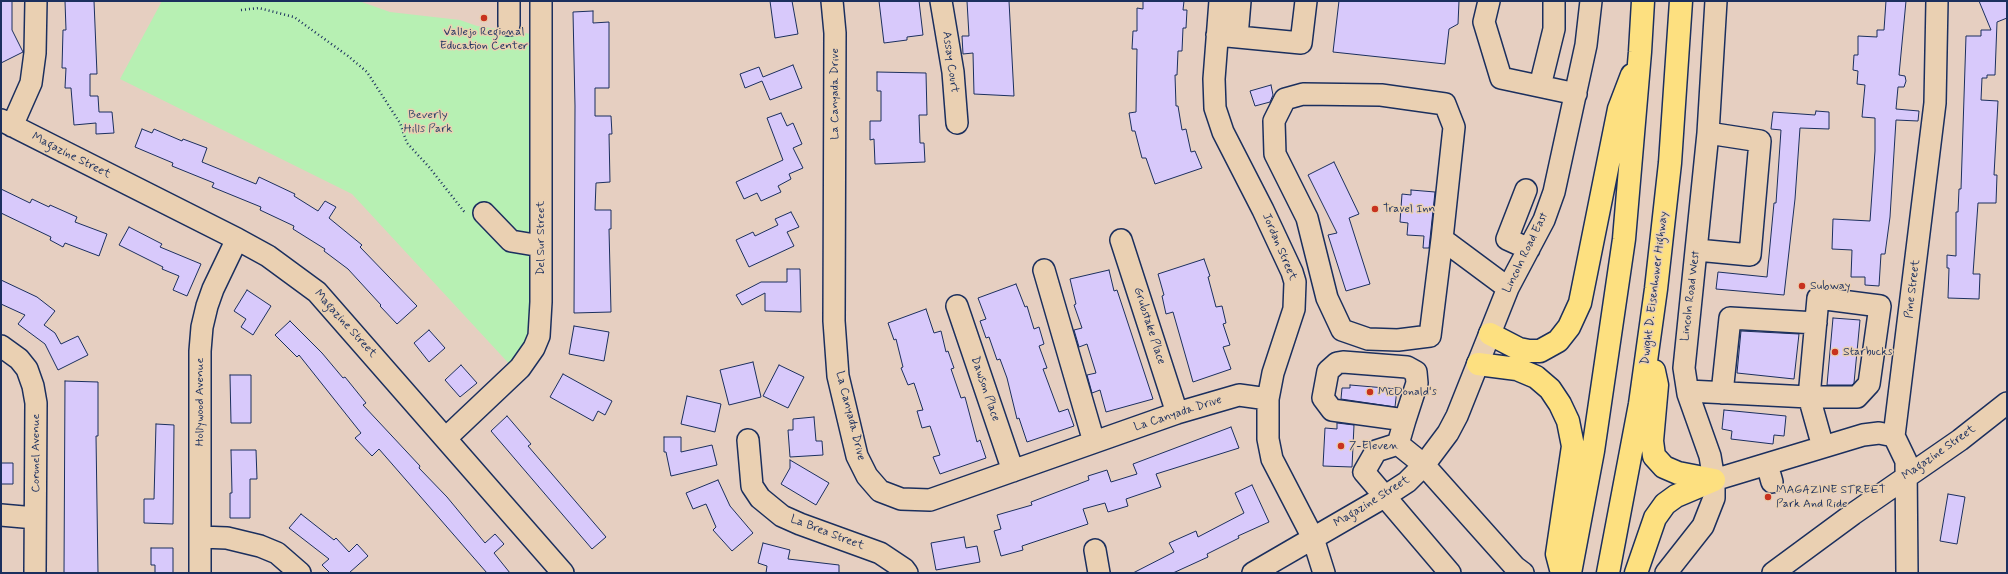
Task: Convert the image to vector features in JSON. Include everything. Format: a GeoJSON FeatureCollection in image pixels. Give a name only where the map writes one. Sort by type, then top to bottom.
{"type":"FeatureCollection","features":[{"type":"Feature","properties":{"kind":"highway"},"geometry":{"type":"LineString","coordinates":[[1570,573],[1593,451],[1624,239],[1643,1]]}},
{"type":"Feature","properties":{"kind":"highway","name":"Dwight D. Eisenhower Highway"},"geometry":{"type":"LineString","coordinates":[[1608,573],[1628,474],[1648,348],[1670,163],[1681,1]]}},
{"type":"Feature","properties":{"kind":"highway"},"geometry":{"type":"LineString","coordinates":[[1490,334],[1519,349],[1540,351],[1558,341],[1569,327],[1580,303],[1619,109],[1640,52]]}},
{"type":"Feature","properties":{"kind":"highway"},"geometry":{"type":"LineString","coordinates":[[1648,348],[1657,385],[1652,441],[1654,456],[1664,467],[1678,473],[1714,480]]}},
{"type":"Feature","properties":{"kind":"highway"},"geometry":{"type":"LineString","coordinates":[[1478,364],[1517,369],[1536,377],[1550,389],[1560,404],[1568,421],[1573,446],[1557,554],[1562,573]]}},
{"type":"Feature","properties":{"kind":"highway"},"geometry":{"type":"LineString","coordinates":[[1636,573],[1654,518],[1665,504],[1676,496],[1714,480]]}},
{"type":"Feature","properties":{"kind":"street"},"geometry":{"type":"LineString","coordinates":[[7,123],[31,83],[35,53],[36,1]]}},
{"type":"Feature","properties":{"kind":"street"},"geometry":{"type":"LineString","coordinates":[[509,1],[509,24]]}},
{"type":"Feature","properties":{"kind":"street","name":"Del Sur Street"},"geometry":{"type":"LineString","coordinates":[[446,438],[520,368],[534,348],[539,336],[541,246],[541,1]]}},
{"type":"Feature","properties":{"kind":"street","name":"La Canyada Drive"},"geometry":{"type":"LineString","coordinates":[[832,1],[835,33],[834,321],[838,376],[857,456],[867,476],[880,491],[901,499],[930,500],[1177,413],[1239,395],[1268,399]]}},
{"type":"Feature","properties":{"kind":"street","name":"Assay Court"},"geometry":{"type":"LineString","coordinates":[[941,1],[953,72],[957,123]]}},
{"type":"Feature","properties":{"kind":"street","name":"Jordan Street"},"geometry":{"type":"LineString","coordinates":[[1220,1],[1227,36],[1214,79],[1215,108],[1223,132],[1263,210],[1292,272],[1295,282],[1294,309],[1273,373],[1268,399],[1268,439],[1272,459],[1313,538],[1324,573]]}},
{"type":"Feature","properties":{"kind":"street"},"geometry":{"type":"LineString","coordinates":[[1240,1],[1227,36],[1301,44],[1306,1]]}},
{"type":"Feature","properties":{"kind":"street"},"geometry":{"type":"LineString","coordinates":[[1489,1],[1484,22],[1501,78],[1576,94]]}},
{"type":"Feature","properties":{"kind":"street"},"geometry":{"type":"LineString","coordinates":[[1540,86],[1554,29],[1554,1]]}},
{"type":"Feature","properties":{"kind":"street","name":"Lincoln Road East"},"geometry":{"type":"LineString","coordinates":[[1424,465],[1448,433],[1465,399],[1508,288],[1544,220],[1554,192],[1576,94],[1586,45],[1590,1]]}},
{"type":"Feature","properties":{"kind":"street","name":"Lincoln Road West"},"geometry":{"type":"LineString","coordinates":[[1666,573],[1703,526],[1714,498],[1714,480],[1710,456],[1688,391],[1684,368],[1708,133],[1716,1]]}},
{"type":"Feature","properties":{"kind":"street","name":"Pine Street"},"geometry":{"type":"LineString","coordinates":[[1894,436],[1934,104],[1937,1]]}},
{"type":"Feature","properties":{"kind":"street"},"geometry":{"type":"LineString","coordinates":[[1303,94],[1381,95],[1445,104],[1454,127],[1442,239],[1430,336],[1398,340],[1368,339],[1342,330],[1327,298],[1307,218],[1275,154],[1274,121],[1285,99],[1303,94]]}},
{"type":"Feature","properties":{"kind":"street","name":"Magazine Street"},"geometry":{"type":"LineString","coordinates":[[7,123],[237,239],[268,256],[317,292],[563,573]]}},
{"type":"Feature","properties":{"kind":"street"},"geometry":{"type":"LineString","coordinates":[[1697,250],[1750,255],[1760,141],[1708,133]]}},
{"type":"Feature","properties":{"kind":"street"},"geometry":{"type":"LineString","coordinates":[[1526,190],[1507,239],[1529,249]]}},
{"type":"Feature","properties":{"kind":"street"},"geometry":{"type":"LineString","coordinates":[[484,213],[511,241],[541,246]]}},
{"type":"Feature","properties":{"kind":"street","name":"Hollywood Avenue"},"geometry":{"type":"LineString","coordinates":[[200,573],[200,351],[202,327],[206,306],[237,239]]}},
{"type":"Feature","properties":{"kind":"street"},"geometry":{"type":"LineString","coordinates":[[1442,239],[1508,288]]}},
{"type":"Feature","properties":{"kind":"street","name":"Grubstake Place"},"geometry":{"type":"LineString","coordinates":[[1121,240],[1177,413]]}},
{"type":"Feature","properties":{"kind":"street"},"geometry":{"type":"LineString","coordinates":[[1044,270],[1094,442]]}},
{"type":"Feature","properties":{"kind":"street"},"geometry":{"type":"LineString","coordinates":[[1688,391],[1809,397],[1857,397],[1869,384],[1880,306],[1818,298],[1809,397],[1823,447]]}},
{"type":"Feature","properties":{"kind":"street","name":"Dawson Place"},"geometry":{"type":"LineString","coordinates":[[957,306],[1013,471]]}},
{"type":"Feature","properties":{"kind":"street"},"geometry":{"type":"LineString","coordinates":[[1722,393],[1730,318],[1816,323]]}},
{"type":"Feature","properties":{"kind":"street","name":"Coronel Avenue"},"geometry":{"type":"LineString","coordinates":[[1,346],[19,359],[26,369],[33,386],[36,403],[35,573]]}},
{"type":"Feature","properties":{"kind":"street","name":"Magazine Street"},"geometry":{"type":"LineString","coordinates":[[1773,573],[1960,440],[2007,403]]}},
{"type":"Feature","properties":{"kind":"street"},"geometry":{"type":"LineString","coordinates":[[1398,444],[1405,420]]}},
{"type":"Feature","properties":{"kind":"street"},"geometry":{"type":"LineString","coordinates":[[1714,480],[1770,473],[1823,447],[1863,435],[1879,433],[1894,436],[1906,461],[1907,573]]}},
{"type":"Feature","properties":{"kind":"street","name":"La Brea Street"},"geometry":{"type":"LineString","coordinates":[[748,440],[752,486],[760,498],[782,516],[880,553],[904,569],[906,573]]}},
{"type":"Feature","properties":{"kind":"street"},"geometry":{"type":"LineString","coordinates":[[1398,444],[1424,465],[1519,570]]}},
{"type":"Feature","properties":{"kind":"street"},"geometry":{"type":"LineString","coordinates":[[1398,444],[1376,451],[1364,472],[1450,573]]}},
{"type":"Feature","properties":{"kind":"street","name":"Magazine Street"},"geometry":{"type":"LineString","coordinates":[[1253,573],[1384,497],[1407,482],[1424,465]]}},
{"type":"Feature","properties":{"kind":"street"},"geometry":{"type":"LineString","coordinates":[[1,515],[35,518]]}},
{"type":"Feature","properties":{"kind":"street"},"geometry":{"type":"LineString","coordinates":[[200,537],[227,538],[260,546],[277,553],[300,573]]}},
{"type":"Feature","properties":{"kind":"street"},"geometry":{"type":"LineString","coordinates":[[1094,550],[1099,573]]}},
{"type":"Feature","properties":{"kind":"path"},"geometry":{"type":"LineString","coordinates":[[241,10],[258,8],[294,17],[348,56],[367,72],[385,97],[400,123],[407,143],[429,167],[471,220],[484,213]]}},
{"type":"Feature","properties":{"kind":"green space","name":"Beverly Hills Park"},"geometry":{"type":"Polygon","coordinates":[[[162,1],[359,1],[390,12],[460,20],[477,26],[531,34],[536,322],[513,368],[352,194],[120,79],[162,1]]]}},
{"type":"Feature","properties":{"kind":"building"},"geometry":{"type":"Polygon","coordinates":[[[1,1],[12,1],[12,30],[23,52],[1,63],[1,1]]]}},
{"type":"Feature","properties":{"kind":"building"},"geometry":{"type":"Polygon","coordinates":[[[65,1],[94,1],[97,74],[90,74],[90,96],[98,96],[99,112],[112,112],[114,133],[96,134],[96,123],[74,125],[71,88],[65,88],[66,68],[62,68],[63,30],[66,30],[65,1]]]}},
{"type":"Feature","properties":{"kind":"building"},"geometry":{"type":"Polygon","coordinates":[[[770,1],[792,1],[798,34],[775,38],[770,1]]]}},
{"type":"Feature","properties":{"kind":"building"},"geometry":{"type":"Polygon","coordinates":[[[879,1],[919,1],[923,35],[907,37],[907,40],[884,43],[879,1]]]}},
{"type":"Feature","properties":{"kind":"building"},"geometry":{"type":"Polygon","coordinates":[[[967,1],[1009,1],[1014,96],[974,94],[973,53],[963,54],[962,36],[969,36],[967,1]]]}},
{"type":"Feature","properties":{"kind":"building"},"geometry":{"type":"Polygon","coordinates":[[[1143,1],[1184,1],[1183,10],[1187,10],[1186,28],[1183,28],[1182,51],[1178,51],[1177,75],[1175,75],[1176,106],[1178,106],[1182,130],[1186,129],[1191,152],[1195,151],[1202,168],[1155,184],[1146,158],[1142,158],[1135,131],[1132,131],[1129,113],[1136,112],[1137,49],[1132,49],[1133,31],[1137,31],[1137,8],[1143,9],[1143,1]]]}},
{"type":"Feature","properties":{"kind":"building"},"geometry":{"type":"Polygon","coordinates":[[[1339,1],[1459,1],[1458,24],[1449,29],[1445,64],[1333,52],[1339,1]]]}},
{"type":"Feature","properties":{"kind":"building"},"geometry":{"type":"Polygon","coordinates":[[[1886,1],[1906,1],[1899,75],[1905,76],[1906,81],[1904,87],[1898,87],[1896,109],[1919,111],[1918,121],[1896,120],[1890,217],[1885,254],[1881,254],[1879,286],[1865,285],[1865,277],[1851,277],[1852,250],[1832,249],[1833,219],[1870,221],[1875,151],[1875,118],[1862,117],[1865,85],[1857,84],[1858,71],[1853,70],[1854,55],[1858,55],[1858,36],[1877,37],[1877,30],[1884,30],[1886,1]]]}},
{"type":"Feature","properties":{"kind":"building"},"geometry":{"type":"Polygon","coordinates":[[[1979,1],[2007,1],[2007,18],[1997,22],[1995,75],[1987,75],[1987,78],[1982,78],[1981,100],[1998,101],[1994,175],[1997,175],[1996,203],[1978,203],[1973,274],[1980,274],[1979,299],[1948,298],[1949,268],[1947,268],[1947,255],[1956,256],[1956,212],[1958,212],[1959,189],[1961,189],[1966,36],[1981,36],[1981,30],[1991,30],[1979,1]]]}},
{"type":"Feature","properties":{"kind":"building"},"geometry":{"type":"Polygon","coordinates":[[[593,11],[593,23],[609,22],[609,88],[595,88],[595,116],[611,116],[612,134],[609,134],[610,182],[596,183],[595,210],[611,210],[611,229],[609,229],[611,312],[574,313],[575,106],[573,12],[593,11]]]}},
{"type":"Feature","properties":{"kind":"building"},"geometry":{"type":"Polygon","coordinates":[[[793,65],[802,88],[770,100],[762,81],[745,88],[740,74],[759,67],[763,77],[793,65]]]}},
{"type":"Feature","properties":{"kind":"building"},"geometry":{"type":"Polygon","coordinates":[[[877,72],[926,73],[927,115],[919,115],[920,143],[924,143],[925,162],[875,164],[874,139],[870,140],[870,121],[881,121],[881,91],[877,91],[877,72]]]}},
{"type":"Feature","properties":{"kind":"building"},"geometry":{"type":"Polygon","coordinates":[[[1271,85],[1273,95],[1270,102],[1255,106],[1250,91],[1271,85]]]}},
{"type":"Feature","properties":{"kind":"building"},"geometry":{"type":"Polygon","coordinates":[[[1816,111],[1829,112],[1829,129],[1800,128],[1795,199],[1784,295],[1716,289],[1718,272],[1767,277],[1774,203],[1776,203],[1781,130],[1771,129],[1773,112],[1815,115],[1816,111]]]}},
{"type":"Feature","properties":{"kind":"building"},"geometry":{"type":"Polygon","coordinates":[[[781,113],[787,126],[793,123],[802,144],[793,148],[803,168],[789,174],[791,179],[778,186],[781,192],[761,201],[757,193],[744,199],[736,182],[783,160],[767,118],[781,113]]]}},
{"type":"Feature","properties":{"kind":"building"},"geometry":{"type":"Polygon","coordinates":[[[142,129],[152,133],[154,129],[182,141],[183,139],[207,148],[202,162],[256,184],[259,177],[295,194],[294,196],[318,211],[325,201],[336,207],[329,218],[362,245],[360,247],[417,306],[397,324],[348,269],[324,251],[325,249],[293,229],[294,226],[260,210],[261,207],[212,187],[214,183],[172,166],[173,163],[135,147],[142,129]]]}},
{"type":"Feature","properties":{"kind":"building"},"geometry":{"type":"Polygon","coordinates":[[[1334,162],[1359,214],[1349,218],[1370,284],[1346,291],[1328,235],[1337,233],[1308,175],[1334,162]]]}},
{"type":"Feature","properties":{"kind":"building"},"geometry":{"type":"Polygon","coordinates":[[[1,189],[30,203],[32,199],[49,207],[50,205],[77,217],[75,222],[107,234],[99,256],[65,243],[63,247],[50,240],[51,237],[1,213],[1,189]]]}},
{"type":"Feature","properties":{"kind":"building"},"geometry":{"type":"Polygon","coordinates":[[[1411,190],[1435,192],[1429,248],[1423,248],[1424,236],[1407,235],[1408,223],[1400,222],[1402,194],[1411,195],[1411,190]]]}},
{"type":"Feature","properties":{"kind":"building"},"geometry":{"type":"Polygon","coordinates":[[[791,212],[799,227],[787,232],[794,246],[749,267],[736,240],[753,232],[755,236],[778,225],[775,219],[791,212]]]}},
{"type":"Feature","properties":{"kind":"building"},"geometry":{"type":"Polygon","coordinates":[[[129,227],[162,244],[160,247],[201,264],[187,296],[173,290],[179,276],[162,269],[163,267],[119,245],[129,227]]]}},
{"type":"Feature","properties":{"kind":"building"},"geometry":{"type":"Polygon","coordinates":[[[1204,259],[1210,276],[1208,277],[1216,307],[1222,306],[1226,323],[1223,324],[1230,345],[1223,347],[1231,369],[1193,382],[1173,312],[1166,314],[1162,296],[1164,295],[1158,274],[1204,259]]]}},
{"type":"Feature","properties":{"kind":"building"},"geometry":{"type":"Polygon","coordinates":[[[787,269],[800,269],[801,312],[765,311],[765,293],[742,305],[736,295],[761,282],[787,282],[787,269]]]}},
{"type":"Feature","properties":{"kind":"building"},"geometry":{"type":"Polygon","coordinates":[[[1109,270],[1114,291],[1117,290],[1153,399],[1106,412],[1100,390],[1092,393],[1087,375],[1096,373],[1087,344],[1079,347],[1074,330],[1082,328],[1074,305],[1076,304],[1070,279],[1109,270]]]}},
{"type":"Feature","properties":{"kind":"building"},"geometry":{"type":"Polygon","coordinates":[[[1,280],[37,297],[55,311],[44,325],[55,333],[61,344],[78,336],[88,355],[58,370],[45,344],[18,324],[25,315],[1,304],[1,280]]]}},
{"type":"Feature","properties":{"kind":"building"},"geometry":{"type":"Polygon","coordinates":[[[1016,284],[1025,307],[1027,306],[1034,329],[1039,327],[1044,344],[1039,346],[1047,368],[1043,369],[1059,412],[1068,409],[1074,426],[1027,442],[1019,418],[1017,419],[1007,378],[1000,359],[997,360],[989,337],[986,338],[980,321],[986,319],[978,298],[1016,284]]]}},
{"type":"Feature","properties":{"kind":"building"},"geometry":{"type":"Polygon","coordinates":[[[247,290],[271,306],[253,335],[241,327],[246,319],[234,311],[247,290]]]}},
{"type":"Feature","properties":{"kind":"building"},"geometry":{"type":"Polygon","coordinates":[[[926,309],[934,333],[941,331],[946,352],[948,351],[954,368],[951,369],[961,398],[965,397],[977,442],[980,440],[986,458],[940,474],[933,457],[940,455],[930,426],[922,428],[917,411],[923,410],[914,383],[908,385],[901,368],[903,367],[896,339],[894,340],[888,323],[926,309]]]}},
{"type":"Feature","properties":{"kind":"building"},"geometry":{"type":"Polygon","coordinates":[[[1833,318],[1860,320],[1854,383],[1852,385],[1827,385],[1833,318]]]}},
{"type":"Feature","properties":{"kind":"building"},"geometry":{"type":"Polygon","coordinates":[[[290,321],[322,353],[343,378],[345,377],[366,403],[363,405],[420,466],[419,468],[447,497],[485,543],[495,534],[504,544],[494,553],[510,573],[487,573],[379,449],[372,456],[355,438],[361,433],[299,355],[297,357],[275,335],[290,321]]]}},
{"type":"Feature","properties":{"kind":"building"},"geometry":{"type":"Polygon","coordinates":[[[574,326],[609,332],[604,361],[569,354],[574,326]]]}},
{"type":"Feature","properties":{"kind":"building"},"geometry":{"type":"Polygon","coordinates":[[[429,330],[445,348],[429,362],[414,343],[429,330]]]}},
{"type":"Feature","properties":{"kind":"building"},"geometry":{"type":"Polygon","coordinates":[[[1741,331],[1799,334],[1794,379],[1737,373],[1741,331]]]}},
{"type":"Feature","properties":{"kind":"building"},"geometry":{"type":"Polygon","coordinates":[[[753,362],[761,397],[729,405],[720,370],[753,362]]]}},
{"type":"Feature","properties":{"kind":"building"},"geometry":{"type":"Polygon","coordinates":[[[461,365],[477,383],[460,397],[445,380],[461,365]]]}},
{"type":"Feature","properties":{"kind":"building"},"geometry":{"type":"Polygon","coordinates":[[[779,365],[804,377],[788,408],[763,396],[779,365]]]}},
{"type":"Feature","properties":{"kind":"building"},"geometry":{"type":"Polygon","coordinates":[[[563,374],[612,401],[605,415],[598,411],[593,421],[550,397],[563,374]]]}},
{"type":"Feature","properties":{"kind":"building"},"geometry":{"type":"Polygon","coordinates":[[[230,375],[251,375],[251,423],[231,423],[230,375]]]}},
{"type":"Feature","properties":{"kind":"building"},"geometry":{"type":"Polygon","coordinates":[[[65,381],[98,382],[98,436],[96,436],[98,573],[64,573],[65,381]]]}},
{"type":"Feature","properties":{"kind":"building"},"geometry":{"type":"Polygon","coordinates":[[[1350,385],[1397,389],[1395,407],[1341,399],[1342,388],[1350,388],[1350,385]]]}},
{"type":"Feature","properties":{"kind":"building"},"geometry":{"type":"Polygon","coordinates":[[[687,396],[721,404],[715,432],[681,424],[687,396]]]}},
{"type":"Feature","properties":{"kind":"building"},"geometry":{"type":"Polygon","coordinates":[[[1724,410],[1786,416],[1784,436],[1774,435],[1773,444],[1731,439],[1732,431],[1722,429],[1724,410]]]}},
{"type":"Feature","properties":{"kind":"building"},"geometry":{"type":"Polygon","coordinates":[[[507,416],[531,444],[528,446],[606,537],[592,549],[491,431],[507,416]]]}},
{"type":"Feature","properties":{"kind":"building"},"geometry":{"type":"Polygon","coordinates":[[[814,417],[816,441],[822,441],[823,455],[790,457],[788,430],[793,430],[793,419],[814,417]]]}},
{"type":"Feature","properties":{"kind":"building"},"geometry":{"type":"Polygon","coordinates":[[[1337,423],[1354,425],[1352,467],[1323,466],[1325,428],[1337,429],[1337,423]]]}},
{"type":"Feature","properties":{"kind":"building"},"geometry":{"type":"Polygon","coordinates":[[[156,424],[174,425],[173,524],[144,523],[144,499],[154,499],[156,424]]]}},
{"type":"Feature","properties":{"kind":"building"},"geometry":{"type":"Polygon","coordinates":[[[1231,427],[1239,448],[1156,474],[1161,487],[1126,499],[1128,506],[1108,512],[1105,503],[1083,509],[1088,524],[1022,546],[1023,550],[1001,556],[994,531],[1001,529],[997,515],[1032,505],[1031,502],[1089,480],[1088,476],[1107,470],[1111,482],[1137,474],[1133,464],[1231,427]]]}},
{"type":"Feature","properties":{"kind":"building"},"geometry":{"type":"Polygon","coordinates":[[[664,437],[681,437],[681,452],[712,445],[717,465],[671,476],[666,452],[664,452],[664,437]]]}},
{"type":"Feature","properties":{"kind":"building"},"geometry":{"type":"Polygon","coordinates":[[[231,450],[256,450],[257,479],[250,479],[250,518],[230,518],[230,493],[232,493],[231,450]]]}},
{"type":"Feature","properties":{"kind":"building"},"geometry":{"type":"Polygon","coordinates":[[[790,460],[829,483],[816,505],[781,484],[790,468],[790,460]]]}},
{"type":"Feature","properties":{"kind":"building"},"geometry":{"type":"Polygon","coordinates":[[[1,463],[13,463],[13,484],[1,484],[1,463]]]}},
{"type":"Feature","properties":{"kind":"building"},"geometry":{"type":"Polygon","coordinates":[[[718,480],[730,506],[753,533],[732,551],[713,530],[716,527],[706,504],[693,509],[686,493],[718,480]]]}},
{"type":"Feature","properties":{"kind":"building"},"geometry":{"type":"Polygon","coordinates":[[[1252,485],[1269,522],[1238,536],[1239,538],[1207,554],[1208,557],[1173,573],[1133,573],[1174,552],[1169,543],[1196,531],[1198,537],[1244,513],[1235,493],[1252,485]]]}},
{"type":"Feature","properties":{"kind":"building"},"geometry":{"type":"Polygon","coordinates":[[[1948,494],[1965,497],[1957,544],[1940,541],[1948,494]]]}},
{"type":"Feature","properties":{"kind":"building"},"geometry":{"type":"Polygon","coordinates":[[[301,514],[334,540],[336,538],[349,552],[357,544],[368,556],[349,573],[330,573],[322,565],[329,559],[289,528],[301,514]]]}},
{"type":"Feature","properties":{"kind":"building"},"geometry":{"type":"Polygon","coordinates":[[[964,537],[966,548],[977,546],[980,562],[936,570],[931,543],[964,537]]]}},
{"type":"Feature","properties":{"kind":"building"},"geometry":{"type":"Polygon","coordinates":[[[763,543],[790,550],[788,559],[839,565],[839,573],[766,573],[767,566],[758,563],[763,543]]]}},
{"type":"Feature","properties":{"kind":"building"},"geometry":{"type":"Polygon","coordinates":[[[151,548],[173,548],[173,573],[155,573],[155,565],[151,565],[151,548]]]}},
{"type":"Feature","properties":{"kind":"place","name":"Vallejo Regional Education Center"},"geometry":{"type":"Point","coordinates":[484,18]}},
{"type":"Feature","properties":{"kind":"place","name":"Travel Inn"},"geometry":{"type":"Point","coordinates":[1375,209]}},
{"type":"Feature","properties":{"kind":"place","name":"Subway"},"geometry":{"type":"Point","coordinates":[1802,286]}},
{"type":"Feature","properties":{"kind":"place","name":"Starbucks"},"geometry":{"type":"Point","coordinates":[1835,352]}},
{"type":"Feature","properties":{"kind":"place","name":"McDonald's"},"geometry":{"type":"Point","coordinates":[1370,392]}},
{"type":"Feature","properties":{"kind":"place","name":"7-Eleven"},"geometry":{"type":"Point","coordinates":[1341,446]}},
{"type":"Feature","properties":{"kind":"place","name":"MAGAZINE STREET Park And Ride"},"geometry":{"type":"Point","coordinates":[1768,497]}}]}
